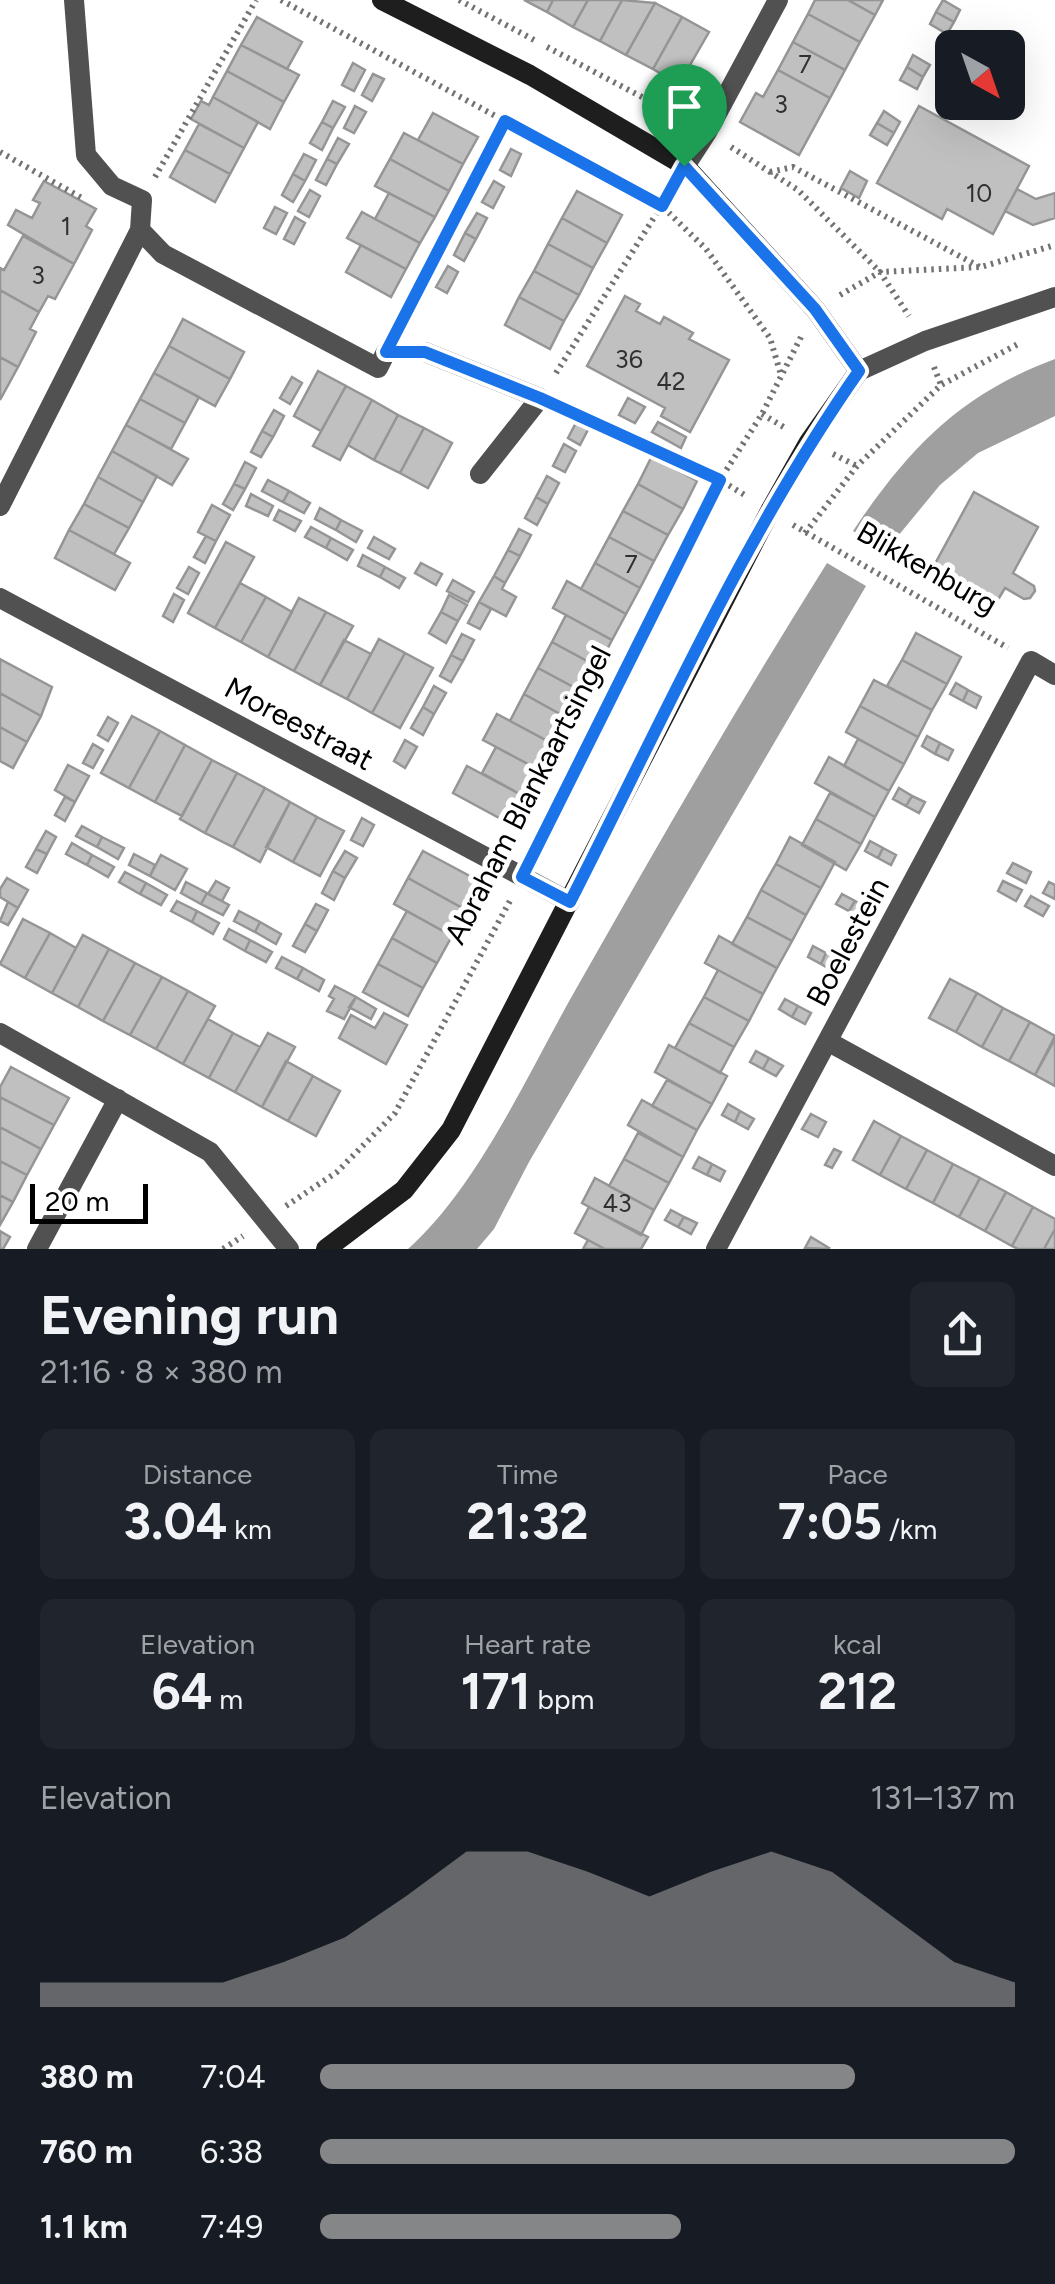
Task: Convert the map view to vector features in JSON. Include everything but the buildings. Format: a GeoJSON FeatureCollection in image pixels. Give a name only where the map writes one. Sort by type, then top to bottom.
{"type":"FeatureCollection","features":[{"type":"Feature","properties":{"kind":"street"},"geometry":{"type":"LineString","coordinates":[[0,506],[140,230],[142,200],[112,186],[86,155],[74,0]]}},
{"type":"Feature","properties":{"kind":"street"},"geometry":{"type":"LineString","coordinates":[[382,0],[530,75],[684,166],[815,309],[859,371]]}},
{"type":"Feature","properties":{"kind":"street"},"geometry":{"type":"LineString","coordinates":[[684,166],[707,132],[778,0]]}},
{"type":"Feature","properties":{"kind":"street"},"geometry":{"type":"LineString","coordinates":[[140,230],[164,254],[378,368],[386,352],[425,352],[540,398],[480,474]]}},
{"type":"Feature","properties":{"kind":"street"},"geometry":{"type":"LineString","coordinates":[[326,1249],[404,1190],[452,1130],[770,511],[809,442],[859,371],[926,341],[1055,297]]}},
{"type":"Feature","properties":{"kind":"street","name":"Moreestraat"},"geometry":{"type":"LineString","coordinates":[[0,598],[570,902]]}},
{"type":"Feature","properties":{"kind":"street"},"geometry":{"type":"LineString","coordinates":[[1030,661],[1055,674]]}},
{"type":"Feature","properties":{"kind":"street","name":"Boelestein"},"geometry":{"type":"LineString","coordinates":[[716,1249],[1030,661]]}},
{"type":"Feature","properties":{"kind":"street"},"geometry":{"type":"LineString","coordinates":[[0,1033],[210,1152],[288,1249]]}},
{"type":"Feature","properties":{"kind":"street"},"geometry":{"type":"LineString","coordinates":[[829,1042],[1055,1166]]}},
{"type":"Feature","properties":{"kind":"street"},"geometry":{"type":"LineString","coordinates":[[37,1249],[118,1099]]}},
{"type":"Feature","properties":{"kind":"path"},"geometry":{"type":"LineString","coordinates":[[142,200],[256,0]]}},
{"type":"Feature","properties":{"kind":"path"},"geometry":{"type":"LineString","coordinates":[[281,0],[662,206],[706,249],[760,323],[770,338],[781,375]]}},
{"type":"Feature","properties":{"kind":"path"},"geometry":{"type":"LineString","coordinates":[[386,352],[505,121]]}},
{"type":"Feature","properties":{"kind":"path"},"geometry":{"type":"LineString","coordinates":[[0,152],[93,204]]}},
{"type":"Feature","properties":{"kind":"path"},"geometry":{"type":"LineString","coordinates":[[684,166],[540,398],[720,480]]}},
{"type":"Feature","properties":{"kind":"path"},"geometry":{"type":"LineString","coordinates":[[770,172],[793,167],[981,267]]}},
{"type":"Feature","properties":{"kind":"path"},"geometry":{"type":"LineString","coordinates":[[815,309],[880,272],[981,267],[1055,244]]}},
{"type":"Feature","properties":{"kind":"path","name":"Abraham Blankaartsingel"},"geometry":{"type":"LineString","coordinates":[[223,1249],[337,1172],[395,1113],[522,877],[720,480],[762,414],[815,309]]}},
{"type":"Feature","properties":{"kind":"path"},"geometry":{"type":"LineString","coordinates":[[806,533],[856,466],[941,384],[1028,340]]}},
{"type":"Feature","properties":{"kind":"path","name":"Blikkenburg"},"geometry":{"type":"LineString","coordinates":[[770,511],[1030,661]]}},
{"type":"Feature","properties":{"kind":"shaded area"},"geometry":{"type":"Polygon","coordinates":[[[1055,359],[1055,416],[978,453],[940,485],[884,553],[853,531],[894,474],[939,427],[991,389],[1055,359]]]}},
{"type":"Feature","properties":{"kind":"shaded area"},"geometry":{"type":"Polygon","coordinates":[[[827,563],[866,586],[529,1162],[494,1229],[477,1249],[408,1249],[434,1223],[480,1161],[668,828],[827,563]]]}},
{"type":"Feature","properties":{"kind":"route"},"geometry":{"type":"LineString","coordinates":[[505,121],[662,206],[684,166],[815,309],[859,371],[809,442],[770,511],[570,902],[522,877],[720,480],[540,398],[425,352],[386,352],[505,121]]}}]}
